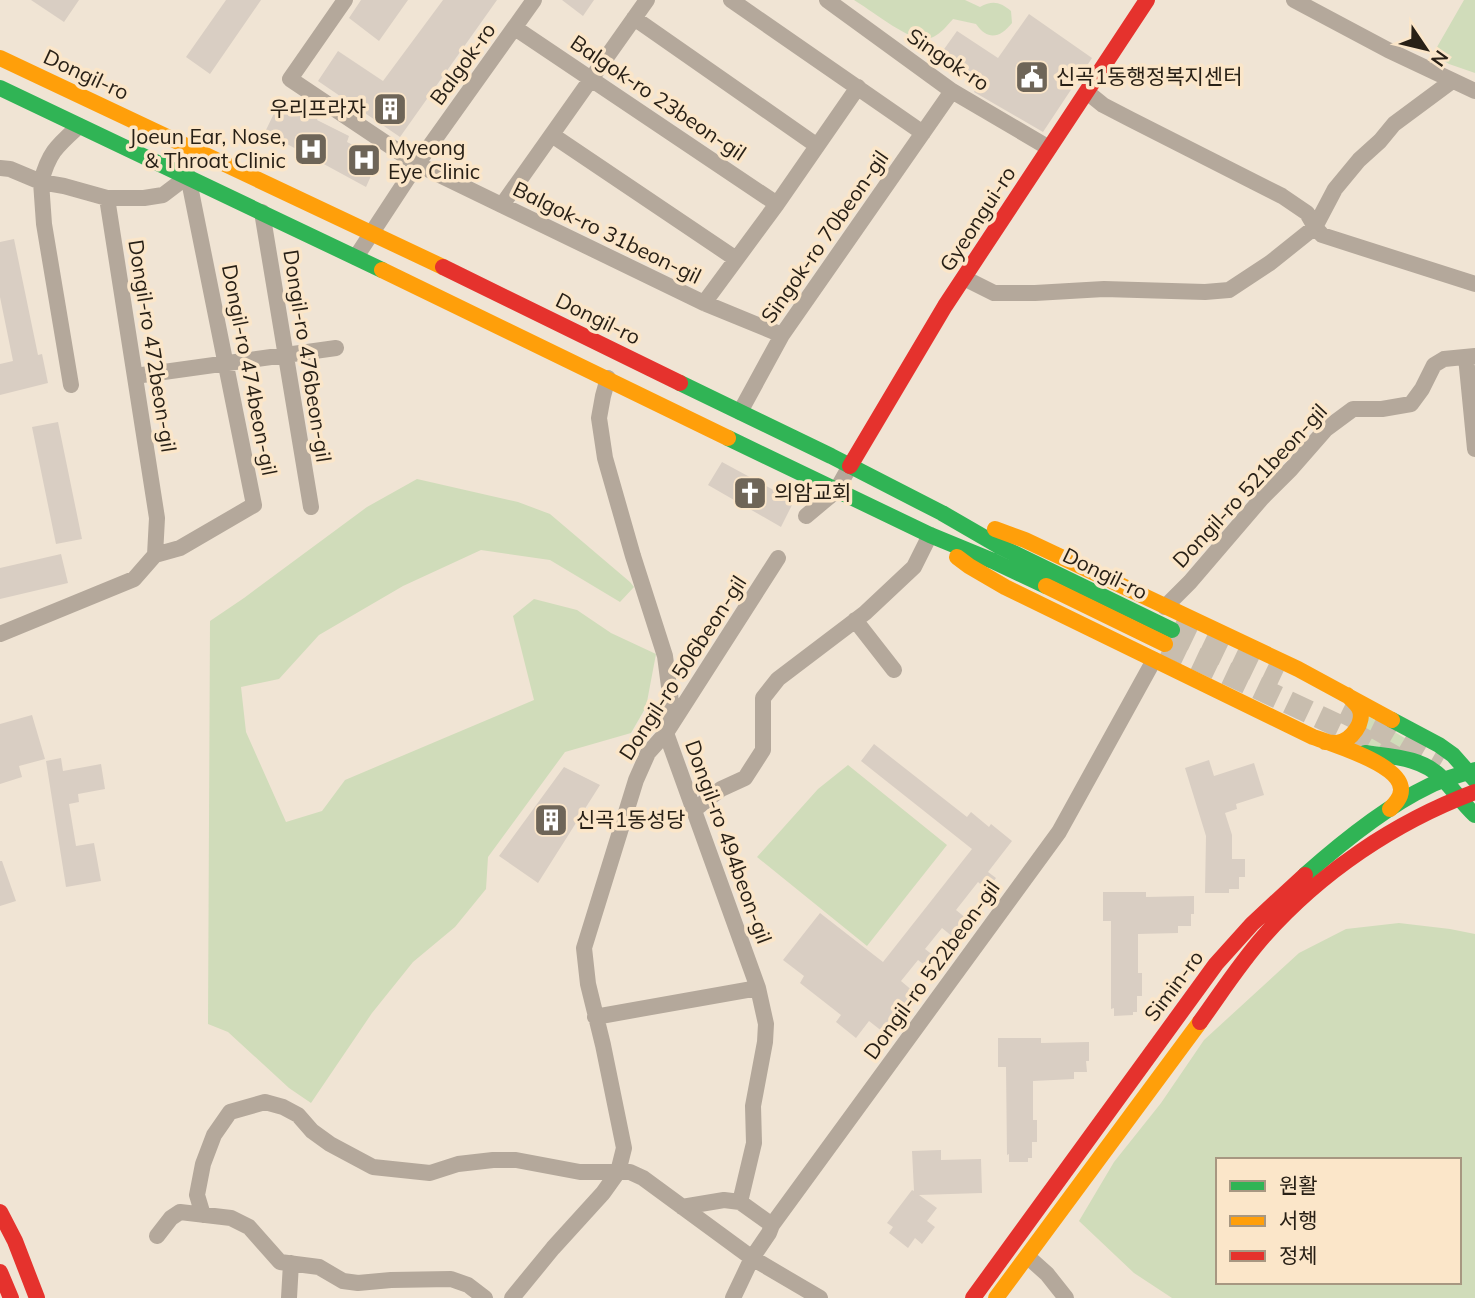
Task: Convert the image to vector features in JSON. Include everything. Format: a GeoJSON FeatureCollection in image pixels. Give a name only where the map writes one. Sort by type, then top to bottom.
{"type":"FeatureCollection","features":[{"type":"Feature","properties":{"kind":"street","name":"Balgok-ro 31beon-gil"},"geometry":{"type":"LineString","coordinates":[[345,0],[290,79],[417,164],[704,303],[782,335]]}},
{"type":"Feature","properties":{"kind":"street","name":"Balgok-ro"},"geometry":{"type":"LineString","coordinates":[[356,257],[417,164],[534,0]]}},
{"type":"Feature","properties":{"kind":"street"},"geometry":{"type":"LineString","coordinates":[[502,205],[647,0]]}},
{"type":"Feature","properties":{"kind":"street"},"geometry":{"type":"LineString","coordinates":[[731,0],[923,133]]}},
{"type":"Feature","properties":{"kind":"street","name":"Gyeongui-ro"},"geometry":{"type":"LineString","coordinates":[[850,466],[945,306],[1147,0]]}},
{"type":"Feature","properties":{"kind":"street"},"geometry":{"type":"LineString","coordinates":[[1294,0],[1475,92]]}},
{"type":"Feature","properties":{"kind":"street","name":"Singok-ro"},"geometry":{"type":"LineString","coordinates":[[837,3],[952,91],[1049,148]]}},
{"type":"Feature","properties":{"kind":"street"},"geometry":{"type":"LineString","coordinates":[[634,18],[816,145]]}},
{"type":"Feature","properties":{"kind":"street","name":"Balgok-ro 23beon-gil"},"geometry":{"type":"LineString","coordinates":[[515,27],[777,204]]}},
{"type":"Feature","properties":{"kind":"street","name":"Dongil-ro"},"geometry":{"type":"LineString","coordinates":[[0,58],[372,232],[850,466],[942,513],[1168,637],[930,535],[836,491],[188,176],[0,89]]}},
{"type":"Feature","properties":{"kind":"street"},"geometry":{"type":"LineString","coordinates":[[964,278],[994,293],[1104,289],[1205,292],[1229,290],[1270,263],[1315,227],[1335,189],[1359,160],[1394,124],[1452,80]]}},
{"type":"Feature","properties":{"kind":"street"},"geometry":{"type":"LineString","coordinates":[[704,303],[858,87]]}},
{"type":"Feature","properties":{"kind":"street","name":"Singok-ro 70beon-gil"},"geometry":{"type":"LineString","coordinates":[[740,412],[782,335],[952,91]]}},
{"type":"Feature","properties":{"kind":"street"},"geometry":{"type":"LineString","coordinates":[[1087,92],[1121,115],[1282,196],[1307,214],[1322,235],[1475,284]]}},
{"type":"Feature","properties":{"kind":"street"},"geometry":{"type":"LineString","coordinates":[[71,385],[44,224],[41,182],[55,148],[79,125]]}},
{"type":"Feature","properties":{"kind":"street"},"geometry":{"type":"LineString","coordinates":[[552,135],[736,258]]}},
{"type":"Feature","properties":{"kind":"street"},"geometry":{"type":"LineString","coordinates":[[0,168],[10,169],[41,182],[107,198],[163,195],[188,176]]}},
{"type":"Feature","properties":{"kind":"street","name":"Dongil-ro 474beon-gil"},"geometry":{"type":"LineString","coordinates":[[155,555],[180,548],[254,505],[188,176]]}},
{"type":"Feature","properties":{"kind":"street","name":"Dongil-ro 472beon-gil"},"geometry":{"type":"LineString","coordinates":[[107,198],[157,518],[155,555]]}},
{"type":"Feature","properties":{"kind":"street","name":"Dongil-ro 476beon-gil"},"geometry":{"type":"LineString","coordinates":[[262,212],[311,507]]}},
{"type":"Feature","properties":{"kind":"street"},"geometry":{"type":"LineString","coordinates":[[135,376],[336,348]]}},
{"type":"Feature","properties":{"kind":"street"},"geometry":{"type":"LineString","coordinates":[[1471,356],[1475,449]]}},
{"type":"Feature","properties":{"kind":"street","name":"Dongil-ro 521beon-gil"},"geometry":{"type":"LineString","coordinates":[[1165,607],[1326,429],[1353,409],[1382,410],[1411,404],[1434,365],[1444,359],[1471,356]]}},
{"type":"Feature","properties":{"kind":"street","name":"Dongil-ro 494beon-gil"},"geometry":{"type":"LineString","coordinates":[[608,378],[599,418],[605,458],[665,656],[671,702],[666,733],[758,988],[766,1024],[753,1106],[754,1143],[740,1202]]}},
{"type":"Feature","properties":{"kind":"street"},"geometry":{"type":"LineString","coordinates":[[806,516],[836,491],[850,466]]}},
{"type":"Feature","properties":{"kind":"street"},"geometry":{"type":"LineString","coordinates":[[942,513],[1025,540],[1298,669],[1439,745],[1473,774]]}},
{"type":"Feature","properties":{"kind":"street"},"geometry":{"type":"LineString","coordinates":[[694,810],[721,789],[745,778],[763,750],[763,698],[778,679],[855,620],[914,567],[930,535],[969,566],[1005,587],[1385,769],[1400,783],[1401,793],[1399,800],[1380,817]]}},
{"type":"Feature","properties":{"kind":"street"},"geometry":{"type":"LineString","coordinates":[[0,634],[134,579],[155,555]]}},
{"type":"Feature","properties":{"kind":"street","name":"Dongil-ro 506beon-gil"},"geometry":{"type":"LineString","coordinates":[[512,1298],[603,1194],[618,1172],[624,1148],[588,984],[584,948],[636,780],[648,753],[666,733],[778,558]]}},
{"type":"Feature","properties":{"kind":"street"},"geometry":{"type":"LineString","coordinates":[[855,620],[894,670]]}},
{"type":"Feature","properties":{"kind":"street","name":"Dongil-ro 522beon-gil"},"geometry":{"type":"LineString","coordinates":[[733,1298],[772,1225],[1059,832],[1154,660]]}},
{"type":"Feature","properties":{"kind":"street"},"geometry":{"type":"LineString","coordinates":[[1325,742],[1342,741],[1357,728],[1359,710],[1347,695]]}},
{"type":"Feature","properties":{"kind":"street"},"geometry":{"type":"LineString","coordinates":[[1343,749],[1416,762],[1429,767],[1445,780],[1475,815]]}},
{"type":"Feature","properties":{"kind":"street","name":"Simin-ro"},"geometry":{"type":"LineString","coordinates":[[973,1298],[1216,964],[1250,925],[1337,846],[1423,789],[1445,780],[1473,774]]}},
{"type":"Feature","properties":{"kind":"street","name":"Simin-ro"},"geometry":{"type":"LineString","coordinates":[[996,1298],[1236,971],[1274,925],[1316,885],[1367,847],[1427,811],[1475,792]]}},
{"type":"Feature","properties":{"kind":"street"},"geometry":{"type":"LineString","coordinates":[[595,1017],[758,988]]}},
{"type":"Feature","properties":{"kind":"street"},"geometry":{"type":"LineString","coordinates":[[202,1215],[197,1195],[203,1164],[214,1135],[230,1112],[265,1102],[298,1115],[321,1138],[373,1167],[430,1173],[458,1164],[516,1160],[580,1172],[630,1172],[643,1178],[752,1258],[820,1298]]}},
{"type":"Feature","properties":{"kind":"street"},"geometry":{"type":"LineString","coordinates":[[682,1207],[724,1200],[740,1202],[772,1225]]}},
{"type":"Feature","properties":{"kind":"street"},"geometry":{"type":"LineString","coordinates":[[0,1212],[15,1241],[37,1298]]}},
{"type":"Feature","properties":{"kind":"street"},"geometry":{"type":"LineString","coordinates":[[157,1236],[171,1218],[180,1212],[231,1218],[249,1227],[280,1262],[319,1267],[343,1281],[350,1290],[358,1283],[451,1279],[468,1285],[485,1298]]}},
{"type":"Feature","properties":{"kind":"street"},"geometry":{"type":"LineString","coordinates":[[1028,1257],[1047,1274],[1066,1298]]}},
{"type":"Feature","properties":{"kind":"street"},"geometry":{"type":"LineString","coordinates":[[289,1298],[291,1263]]}},
{"type":"Feature","properties":{"kind":"street"},"geometry":{"type":"LineString","coordinates":[[0,1272],[10,1298]]}},
{"type":"Feature","properties":{"kind":"green space"},"geometry":{"type":"Polygon","coordinates":[[[854,0],[965,0],[980,7],[996,3],[1011,11],[1012,23],[994,36],[985,33],[976,24],[953,19],[936,35],[922,39],[897,29],[854,0]]]}},
{"type":"Feature","properties":{"kind":"green space"},"geometry":{"type":"Polygon","coordinates":[[[1464,0],[1475,0],[1475,73],[1449,64],[1433,54],[1464,0]]]}},
{"type":"Feature","properties":{"kind":"green space"},"geometry":{"type":"Polygon","coordinates":[[[417,479],[518,502],[550,514],[634,587],[620,602],[550,560],[481,550],[403,586],[319,635],[279,679],[241,687],[246,732],[286,822],[322,811],[345,780],[534,700],[513,616],[534,599],[577,610],[611,633],[656,654],[646,707],[631,733],[565,752],[488,857],[486,889],[455,927],[413,962],[372,1013],[311,1103],[289,1088],[228,1032],[208,1024],[210,621],[367,507],[417,479]]]}},
{"type":"Feature","properties":{"kind":"green space"},"geometry":{"type":"Polygon","coordinates":[[[1368,716],[1423,749],[1421,754],[1355,743],[1368,716]]]}},
{"type":"Feature","properties":{"kind":"green space"},"geometry":{"type":"Polygon","coordinates":[[[848,765],[947,845],[867,946],[757,857],[818,789],[848,765]]]}},
{"type":"Feature","properties":{"kind":"green space"},"geometry":{"type":"Polygon","coordinates":[[[1399,923],[1475,934],[1475,1298],[1172,1298],[1134,1273],[1079,1221],[1114,1162],[1161,1103],[1204,1040],[1299,953],[1346,929],[1399,923]]]}},
{"type":"Feature","properties":{"kind":"building"},"geometry":{"type":"Polygon","coordinates":[[[31,0],[79,0],[64,22],[31,0]]]}},
{"type":"Feature","properties":{"kind":"building"},"geometry":{"type":"Polygon","coordinates":[[[226,0],[261,0],[210,74],[186,57],[226,0]]]}},
{"type":"Feature","properties":{"kind":"building"},"geometry":{"type":"Polygon","coordinates":[[[361,0],[408,0],[379,41],[349,18],[361,0]]]}},
{"type":"Feature","properties":{"kind":"building"},"geometry":{"type":"Polygon","coordinates":[[[443,0],[497,0],[400,137],[318,81],[338,51],[383,81],[443,0]]]}},
{"type":"Feature","properties":{"kind":"building"},"geometry":{"type":"Polygon","coordinates":[[[562,0],[594,0],[583,16],[562,0]]]}},
{"type":"Feature","properties":{"kind":"building","name":"신곡1동행정복지센터"},"geometry":{"type":"Polygon","coordinates":[[[1029,14],[1092,58],[1043,132],[974,92],[982,80],[942,52],[957,31],[998,58],[1029,14]]]}},
{"type":"Feature","properties":{"kind":"building"},"geometry":{"type":"Polygon","coordinates":[[[282,97],[319,116],[317,120],[349,136],[347,142],[379,158],[366,187],[265,132],[282,97]]]}},
{"type":"Feature","properties":{"kind":"building"},"geometry":{"type":"Polygon","coordinates":[[[14,239],[38,355],[42,354],[48,383],[0,395],[0,364],[13,361],[0,297],[0,242],[14,239]]]}},
{"type":"Feature","properties":{"kind":"building"},"geometry":{"type":"Polygon","coordinates":[[[58,422],[82,539],[56,544],[32,427],[58,422]]]}},
{"type":"Feature","properties":{"kind":"building","name":"의암교회"},"geometry":{"type":"Polygon","coordinates":[[[722,462],[794,501],[781,527],[708,485],[722,462]]]}},
{"type":"Feature","properties":{"kind":"building"},"geometry":{"type":"Polygon","coordinates":[[[61,554],[68,583],[0,599],[0,568],[61,554]]]}},
{"type":"Feature","properties":{"kind":"building"},"geometry":{"type":"Polygon","coordinates":[[[32,715],[45,759],[19,766],[22,777],[0,784],[0,724],[32,715]]]}},
{"type":"Feature","properties":{"kind":"building"},"geometry":{"type":"Polygon","coordinates":[[[874,744],[967,817],[971,812],[1012,841],[988,872],[996,878],[987,890],[978,882],[956,910],[967,919],[953,937],[942,928],[925,949],[934,956],[926,966],[918,960],[901,981],[914,992],[883,1032],[869,1021],[856,1038],[836,1022],[841,1015],[800,983],[804,976],[783,960],[820,913],[883,962],[972,849],[861,761],[874,744]]]}},
{"type":"Feature","properties":{"kind":"building"},"geometry":{"type":"Polygon","coordinates":[[[61,758],[63,771],[101,764],[105,789],[78,794],[79,802],[69,804],[76,846],[94,843],[101,881],[66,887],[46,761],[61,758]]]}},
{"type":"Feature","properties":{"kind":"building"},"geometry":{"type":"Polygon","coordinates":[[[1209,760],[1214,776],[1254,763],[1264,795],[1236,804],[1237,809],[1225,813],[1232,835],[1232,859],[1245,859],[1245,877],[1239,877],[1239,889],[1229,889],[1229,893],[1205,893],[1206,836],[1185,768],[1209,760]]]}},
{"type":"Feature","properties":{"kind":"building","name":"신곡1동성당"},"geometry":{"type":"Polygon","coordinates":[[[564,767],[600,785],[538,883],[499,856],[564,767]]]}},
{"type":"Feature","properties":{"kind":"building"},"geometry":{"type":"Polygon","coordinates":[[[0,861],[16,901],[0,906],[0,861]]]}},
{"type":"Feature","properties":{"kind":"building"},"geometry":{"type":"Polygon","coordinates":[[[1103,892],[1146,892],[1146,897],[1194,896],[1191,926],[1178,926],[1178,933],[1138,934],[1138,973],[1142,973],[1142,996],[1137,996],[1137,1012],[1133,1012],[1133,1015],[1114,1016],[1114,1008],[1111,1009],[1111,921],[1103,921],[1103,892]]]}},
{"type":"Feature","properties":{"kind":"building"},"geometry":{"type":"Polygon","coordinates":[[[998,1038],[1041,1038],[1041,1043],[1089,1042],[1087,1072],[1074,1072],[1074,1079],[1033,1081],[1033,1120],[1037,1120],[1037,1142],[1032,1142],[1032,1158],[1028,1158],[1028,1162],[1009,1162],[1009,1154],[1007,1155],[1006,1067],[998,1067],[998,1038]]]}},
{"type":"Feature","properties":{"kind":"building"},"geometry":{"type":"Polygon","coordinates":[[[941,1150],[941,1160],[981,1159],[982,1193],[919,1195],[937,1208],[927,1221],[935,1227],[922,1244],[915,1238],[908,1248],[889,1233],[893,1227],[887,1223],[912,1190],[914,1191],[912,1151],[941,1150]]]}},
{"type":"Feature","properties":{"kind":"tunnel"},"geometry":{"type":"LineString","coordinates":[[1172,630],[1279,681]]}},
{"type":"Feature","properties":{"kind":"tunnel"},"geometry":{"type":"LineString","coordinates":[[1165,644],[1343,728],[1394,757]]}},
{"type":"Feature","properties":{"kind":"tunnel"},"geometry":{"type":"LineString","coordinates":[[1342,711],[1440,765]]}},
{"type":"Feature","properties":{"kind":"traffic: fast"},"geometry":{"type":"LineString","coordinates":[[0,88],[382,270]]}},
{"type":"Feature","properties":{"kind":"traffic: fast"},"geometry":{"type":"LineString","coordinates":[[680,383],[831,456],[942,513],[999,546],[1172,630]]}},
{"type":"Feature","properties":{"kind":"traffic: fast"},"geometry":{"type":"LineString","coordinates":[[728,438],[930,535],[1046,586]]}},
{"type":"Feature","properties":{"kind":"traffic: fast"},"geometry":{"type":"LineString","coordinates":[[1392,720],[1453,755],[1475,780]]}},
{"type":"Feature","properties":{"kind":"traffic: fast"},"geometry":{"type":"LineString","coordinates":[[1365,753],[1406,759],[1434,771],[1475,815]]}},
{"type":"Feature","properties":{"kind":"traffic: fast"},"geometry":{"type":"LineString","coordinates":[[1305,875],[1349,838],[1413,794],[1475,770]]}},
{"type":"Feature","properties":{"kind":"traffic: slow"},"geometry":{"type":"LineString","coordinates":[[0,58],[443,267]]}},
{"type":"Feature","properties":{"kind":"traffic: slow"},"geometry":{"type":"LineString","coordinates":[[382,270],[728,438]]}},
{"type":"Feature","properties":{"kind":"traffic: slow"},"geometry":{"type":"LineString","coordinates":[[995,529],[1025,540],[1298,669],[1392,720]]}},
{"type":"Feature","properties":{"kind":"traffic: slow"},"geometry":{"type":"LineString","coordinates":[[957,557],[1005,587],[1313,737],[1379,764],[1398,781],[1401,790],[1399,798],[1390,809]]}},
{"type":"Feature","properties":{"kind":"traffic: slow"},"geometry":{"type":"LineString","coordinates":[[1046,586],[1165,644]]}},
{"type":"Feature","properties":{"kind":"traffic: slow"},"geometry":{"type":"LineString","coordinates":[[1325,742],[1337,743],[1347,739],[1359,725],[1361,713],[1347,695]]}},
{"type":"Feature","properties":{"kind":"traffic: slow"},"geometry":{"type":"LineString","coordinates":[[996,1298],[1200,1022]]}},
{"type":"Feature","properties":{"kind":"traffic: jam"},"geometry":{"type":"LineString","coordinates":[[850,466],[945,306],[1147,0]]}},
{"type":"Feature","properties":{"kind":"traffic: jam"},"geometry":{"type":"LineString","coordinates":[[443,267],[680,383]]}},
{"type":"Feature","properties":{"kind":"traffic: jam"},"geometry":{"type":"LineString","coordinates":[[1200,1022],[1255,946],[1286,913],[1335,870],[1416,818],[1475,792]]}},
{"type":"Feature","properties":{"kind":"traffic: jam"},"geometry":{"type":"LineString","coordinates":[[973,1298],[1216,964],[1252,924],[1305,875]]}},
{"type":"Feature","properties":{"kind":"traffic: jam"},"geometry":{"type":"LineString","coordinates":[[0,1212],[15,1241],[37,1298]]}},
{"type":"Feature","properties":{"kind":"traffic: jam"},"geometry":{"type":"LineString","coordinates":[[0,1272],[11,1298]]}},
{"type":"Feature","properties":{"kind":"place","name":"신곡1동행정복지센터"},"geometry":{"type":"Point","coordinates":[1032,77]}},
{"type":"Feature","properties":{"kind":"place","name":"우리프라자"},"geometry":{"type":"Point","coordinates":[390,109]}},
{"type":"Feature","properties":{"kind":"place","name":"Joeun Ear, Nose, & Throat Clinic"},"geometry":{"type":"Point","coordinates":[311,149]}},
{"type":"Feature","properties":{"kind":"place","name":"Myeong Eye Clinic"},"geometry":{"type":"Point","coordinates":[364,160]}},
{"type":"Feature","properties":{"kind":"place","name":"의암교회"},"geometry":{"type":"Point","coordinates":[750,493]}},
{"type":"Feature","properties":{"kind":"place","name":"신곡1동성당"},"geometry":{"type":"Point","coordinates":[551,820]}}]}
